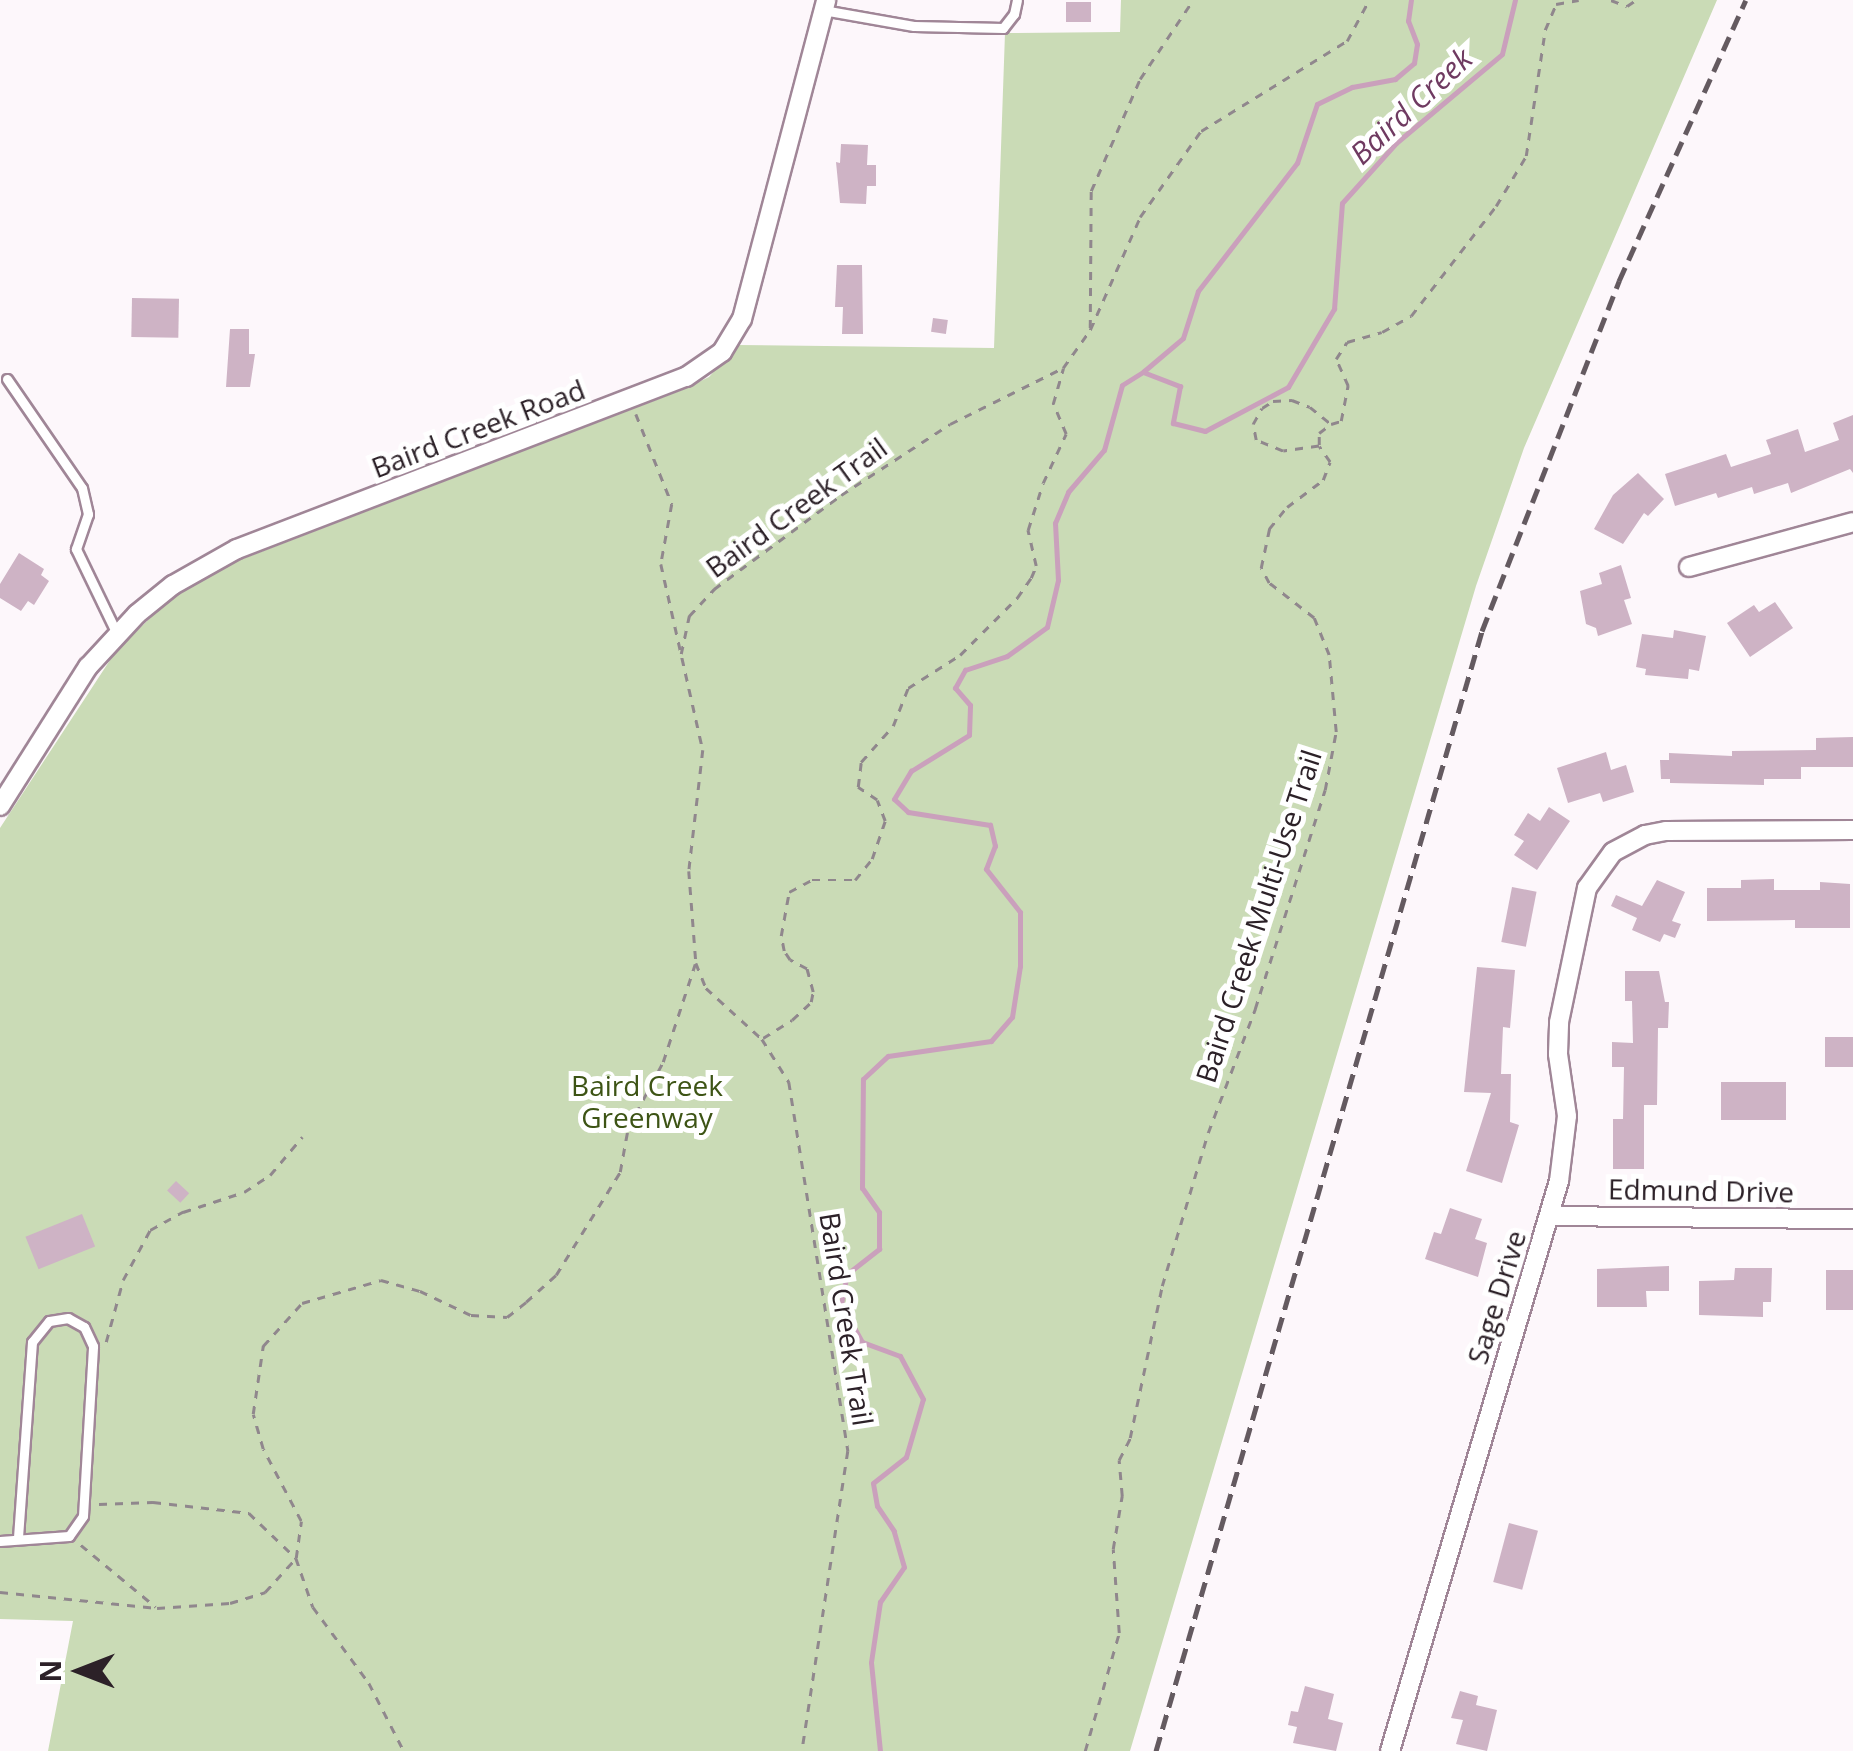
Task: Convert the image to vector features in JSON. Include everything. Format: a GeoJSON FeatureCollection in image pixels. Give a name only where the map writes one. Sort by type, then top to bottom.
{"type":"FeatureCollection","features":[{"type":"Feature","properties":{"kind":"street","name":"Baird Creek Road"},"geometry":{"type":"LineString","coordinates":[[0,806],[76,684],[116,634],[173,585],[236,550],[704,367],[732,338],[742,319],[824,5]]}},
{"type":"Feature","properties":{"kind":"street"},"geometry":{"type":"LineString","coordinates":[[1689,567],[1853,522]]}},
{"type":"Feature","properties":{"kind":"street","name":"Sage Drive"},"geometry":{"type":"LineString","coordinates":[[1390,1751],[1566,1149],[1559,1022],[1587,888],[1608,857],[1628,842],[1666,830],[1853,830]]}},
{"type":"Feature","properties":{"kind":"street","name":"Edmund Drive"},"geometry":{"type":"LineString","coordinates":[[1549,1216],[1853,1219]]}},
{"type":"Feature","properties":{"kind":"lane"},"geometry":{"type":"LineString","coordinates":[[824,5],[914,26],[1002,28],[1014,14],[1017,0]]}},
{"type":"Feature","properties":{"kind":"lane"},"geometry":{"type":"LineString","coordinates":[[7,380],[82,488],[88,514],[76,550],[116,634]]}},
{"type":"Feature","properties":{"kind":"lane"},"geometry":{"type":"LineString","coordinates":[[0,1541],[69,1536],[83,1516],[92,1346],[84,1327],[68,1318],[49,1321],[32,1342],[18,1538]]}},
{"type":"Feature","properties":{"kind":"path"},"geometry":{"type":"LineString","coordinates":[[1090,330],[1091,191],[1140,78],[1193,0]]}},
{"type":"Feature","properties":{"kind":"path","name":"Baird Creek Trail"},"geometry":{"type":"LineString","coordinates":[[802,1751],[848,1451],[789,1082],[762,1039],[706,988],[696,963],[689,871],[703,750],[681,655],[689,616],[714,589],[841,495],[950,424],[1063,368],[1090,330],[1140,217],[1201,131],[1346,41],[1369,0]]}},
{"type":"Feature","properties":{"kind":"path"},"geometry":{"type":"LineString","coordinates":[[1331,424],[1310,407],[1292,400],[1273,401],[1262,408],[1254,424],[1256,440],[1283,451],[1319,446],[1318,433],[1341,421],[1348,386],[1336,359],[1347,342],[1382,332],[1411,316],[1526,156],[1545,30],[1556,4],[1579,0]]}},
{"type":"Feature","properties":{"kind":"path"},"geometry":{"type":"LineString","coordinates":[[1611,0],[1627,6],[1636,0]]}},
{"type":"Feature","properties":{"kind":"path"},"geometry":{"type":"LineString","coordinates":[[762,1039],[811,1002],[812,978],[784,951],[782,922],[789,892],[812,880],[855,880],[872,859],[885,821],[877,800],[858,787],[861,762],[893,726],[908,688],[960,655],[1026,589],[1031,578],[1036,566],[1028,530],[1043,483],[1066,434],[1053,404],[1063,368]]}},
{"type":"Feature","properties":{"kind":"path"},"geometry":{"type":"LineString","coordinates":[[630,399],[672,504],[661,564],[681,655]]}},
{"type":"Feature","properties":{"kind":"path","name":"Baird Creek Multi-Use Trail"},"geometry":{"type":"LineString","coordinates":[[1085,1751],[1119,1634],[1113,1549],[1122,1496],[1119,1460],[1130,1438],[1162,1286],[1208,1133],[1255,1009],[1325,790],[1336,732],[1329,655],[1314,618],[1269,583],[1261,568],[1269,530],[1287,508],[1322,480],[1330,462],[1319,446]]}},
{"type":"Feature","properties":{"kind":"path"},"geometry":{"type":"LineString","coordinates":[[0,1592],[157,1608],[230,1603],[265,1592],[296,1558],[301,1521],[263,1449],[253,1414],[263,1346],[302,1303],[381,1280],[420,1291],[471,1315],[507,1317],[526,1302],[556,1275],[620,1172],[628,1128],[662,1062],[696,963]]}},
{"type":"Feature","properties":{"kind":"path"},"geometry":{"type":"LineString","coordinates":[[92,1346],[105,1345],[122,1280],[150,1230],[183,1212],[244,1192],[270,1176],[302,1137]]}},
{"type":"Feature","properties":{"kind":"path"},"geometry":{"type":"LineString","coordinates":[[84,1505],[153,1502],[249,1513],[296,1558],[314,1607],[369,1683],[404,1751]]}},
{"type":"Feature","properties":{"kind":"path"},"geometry":{"type":"LineString","coordinates":[[69,1536],[157,1608]]}},
{"type":"Feature","properties":{"kind":"green space","name":"Baird Creek Greenway"},"geometry":{"type":"Polygon","coordinates":[[[1121,0],[1717,0],[1524,448],[1476,586],[1130,1751],[48,1751],[73,1621],[0,1619],[0,828],[116,651],[172,597],[237,561],[682,390],[709,377],[737,345],[994,348],[1005,33],[1120,32],[1121,0]]]}},
{"type":"Feature","properties":{"kind":"building"},"geometry":{"type":"Polygon","coordinates":[[[1066,2],[1091,2],[1091,22],[1066,22],[1066,2]]]}},
{"type":"Feature","properties":{"kind":"building"},"geometry":{"type":"Polygon","coordinates":[[[841,144],[868,145],[867,165],[876,165],[876,186],[867,186],[866,204],[840,203],[836,162],[840,163],[841,144]]]}},
{"type":"Feature","properties":{"kind":"building"},"geometry":{"type":"Polygon","coordinates":[[[837,265],[862,265],[863,334],[842,334],[843,307],[835,307],[837,265]]]}},
{"type":"Feature","properties":{"kind":"building"},"geometry":{"type":"Polygon","coordinates":[[[132,298],[179,299],[178,338],[131,337],[132,298]]]}},
{"type":"Feature","properties":{"kind":"building"},"geometry":{"type":"Polygon","coordinates":[[[933,318],[948,320],[946,334],[931,332],[933,318]]]}},
{"type":"Feature","properties":{"kind":"building"},"geometry":{"type":"Polygon","coordinates":[[[230,329],[249,329],[249,354],[255,354],[250,387],[226,387],[230,329]]]}},
{"type":"Feature","properties":{"kind":"building"},"geometry":{"type":"Polygon","coordinates":[[[1853,415],[1853,473],[1850,469],[1791,493],[1788,483],[1754,494],[1752,487],[1675,506],[1665,474],[1726,454],[1731,467],[1771,454],[1766,440],[1798,429],[1805,452],[1839,440],[1833,423],[1853,415]]]}},
{"type":"Feature","properties":{"kind":"building"},"geometry":{"type":"Polygon","coordinates":[[[1638,473],[1664,499],[1648,516],[1644,513],[1623,544],[1594,529],[1613,495],[1638,473]]]}},
{"type":"Feature","properties":{"kind":"building"},"geometry":{"type":"Polygon","coordinates":[[[19,553],[44,569],[41,575],[49,581],[34,605],[28,601],[21,611],[0,598],[0,584],[19,553]]]}},
{"type":"Feature","properties":{"kind":"building"},"geometry":{"type":"Polygon","coordinates":[[[1621,565],[1631,598],[1624,600],[1632,624],[1598,636],[1596,628],[1586,624],[1580,591],[1602,584],[1599,573],[1621,565]]]}},
{"type":"Feature","properties":{"kind":"building"},"geometry":{"type":"Polygon","coordinates":[[[1775,602],[1793,628],[1750,657],[1727,623],[1754,605],[1759,612],[1775,602]]]}},
{"type":"Feature","properties":{"kind":"building"},"geometry":{"type":"Polygon","coordinates":[[[1674,630],[1706,636],[1699,671],[1689,669],[1688,679],[1645,675],[1646,669],[1636,667],[1642,634],[1673,638],[1674,630]]]}},
{"type":"Feature","properties":{"kind":"building"},"geometry":{"type":"Polygon","coordinates":[[[1853,737],[1853,767],[1801,767],[1801,779],[1764,779],[1764,785],[1670,783],[1670,779],[1661,779],[1660,760],[1669,760],[1669,753],[1732,756],[1732,751],[1816,750],[1816,738],[1853,737]]]}},
{"type":"Feature","properties":{"kind":"building"},"geometry":{"type":"Polygon","coordinates":[[[1606,752],[1611,770],[1626,765],[1634,792],[1603,802],[1600,793],[1568,803],[1557,768],[1606,752]]]}},
{"type":"Feature","properties":{"kind":"building"},"geometry":{"type":"Polygon","coordinates":[[[1549,807],[1570,821],[1537,870],[1514,855],[1524,841],[1514,835],[1528,813],[1540,821],[1549,807]]]}},
{"type":"Feature","properties":{"kind":"building"},"geometry":{"type":"Polygon","coordinates":[[[1774,879],[1774,890],[1820,890],[1820,882],[1850,884],[1850,928],[1795,928],[1795,920],[1707,921],[1707,888],[1741,888],[1741,880],[1774,879]]]}},
{"type":"Feature","properties":{"kind":"building"},"geometry":{"type":"Polygon","coordinates":[[[1657,880],[1685,892],[1672,921],[1681,924],[1675,938],[1664,934],[1660,942],[1632,930],[1637,918],[1611,906],[1616,895],[1642,906],[1657,880]]]}},
{"type":"Feature","properties":{"kind":"building"},"geometry":{"type":"Polygon","coordinates":[[[1512,887],[1537,892],[1526,947],[1501,942],[1512,887]]]}},
{"type":"Feature","properties":{"kind":"building"},"geometry":{"type":"Polygon","coordinates":[[[1477,967],[1515,970],[1510,1028],[1503,1027],[1501,1074],[1511,1074],[1510,1122],[1519,1125],[1502,1183],[1466,1171],[1491,1093],[1464,1092],[1477,967]]]}},
{"type":"Feature","properties":{"kind":"building"},"geometry":{"type":"Polygon","coordinates":[[[1625,971],[1659,971],[1665,1002],[1669,1002],[1668,1028],[1658,1028],[1657,1105],[1644,1105],[1644,1169],[1613,1169],[1613,1119],[1623,1119],[1624,1067],[1612,1067],[1612,1042],[1633,1043],[1632,1001],[1625,1001],[1625,971]]]}},
{"type":"Feature","properties":{"kind":"building"},"geometry":{"type":"Polygon","coordinates":[[[1825,1037],[1853,1037],[1853,1067],[1825,1067],[1825,1037]]]}},
{"type":"Feature","properties":{"kind":"building"},"geometry":{"type":"Polygon","coordinates":[[[1721,1082],[1786,1082],[1786,1120],[1721,1120],[1721,1082]]]}},
{"type":"Feature","properties":{"kind":"building"},"geometry":{"type":"Polygon","coordinates":[[[176,1181],[189,1193],[180,1203],[167,1191],[176,1181]]]}},
{"type":"Feature","properties":{"kind":"building"},"geometry":{"type":"Polygon","coordinates":[[[1450,1208],[1482,1219],[1475,1239],[1487,1243],[1478,1277],[1425,1259],[1434,1232],[1441,1234],[1450,1208]]]}},
{"type":"Feature","properties":{"kind":"building"},"geometry":{"type":"Polygon","coordinates":[[[82,1214],[95,1246],[39,1269],[25,1237],[82,1214]]]}},
{"type":"Feature","properties":{"kind":"building"},"geometry":{"type":"Polygon","coordinates":[[[1669,1266],[1669,1291],[1646,1291],[1647,1307],[1597,1307],[1597,1269],[1669,1266]]]}},
{"type":"Feature","properties":{"kind":"building"},"geometry":{"type":"Polygon","coordinates":[[[1735,1268],[1772,1268],[1771,1302],[1763,1302],[1763,1317],[1699,1315],[1699,1281],[1734,1280],[1735,1268]]]}},
{"type":"Feature","properties":{"kind":"building"},"geometry":{"type":"Polygon","coordinates":[[[1826,1270],[1853,1270],[1853,1310],[1826,1310],[1826,1270]]]}},
{"type":"Feature","properties":{"kind":"building"},"geometry":{"type":"Polygon","coordinates":[[[1509,1523],[1538,1531],[1522,1590],[1493,1582],[1509,1523]]]}},
{"type":"Feature","properties":{"kind":"building"},"geometry":{"type":"Polygon","coordinates":[[[1305,1686],[1334,1694],[1328,1719],[1343,1723],[1336,1751],[1293,1743],[1297,1727],[1288,1725],[1291,1711],[1298,1712],[1305,1686]]]}},
{"type":"Feature","properties":{"kind":"building"},"geometry":{"type":"Polygon","coordinates":[[[1460,1691],[1478,1696],[1476,1705],[1497,1710],[1487,1751],[1456,1744],[1463,1720],[1451,1718],[1460,1691]]]}},
{"type":"Feature","properties":{"kind":"waterway","name":"Baird Creek"},"geometry":{"type":"LineString","coordinates":[[1144,371],[1183,338],[1198,291],[1297,163],[1317,104],[1352,87],[1395,79],[1414,63],[1417,44],[1408,21],[1411,0]]}},
{"type":"Feature","properties":{"kind":"waterway","name":"Baird Creek"},"geometry":{"type":"LineString","coordinates":[[880,1751],[871,1662],[880,1602],[904,1567],[894,1531],[877,1506],[873,1483],[906,1457],[923,1399],[900,1356],[862,1342],[841,1304],[847,1274],[879,1249],[879,1212],[862,1188],[863,1079],[888,1056],[991,1041],[1012,1017],[1020,966],[1020,912],[986,869],[995,846],[990,825],[908,812],[894,799],[911,771],[969,735],[970,705],[955,688],[965,670],[1007,656],[1047,627],[1058,580],[1055,523],[1068,492],[1104,450],[1122,385],[1143,372],[1180,386],[1173,423],[1205,431],[1288,387],[1334,309],[1342,203],[1396,143],[1502,54],[1515,0]]}},
{"type":"Feature","properties":{"kind":"railway"},"geometry":{"type":"LineString","coordinates":[[1156,1751],[1482,631],[1619,281],[1746,0]]}}]}
